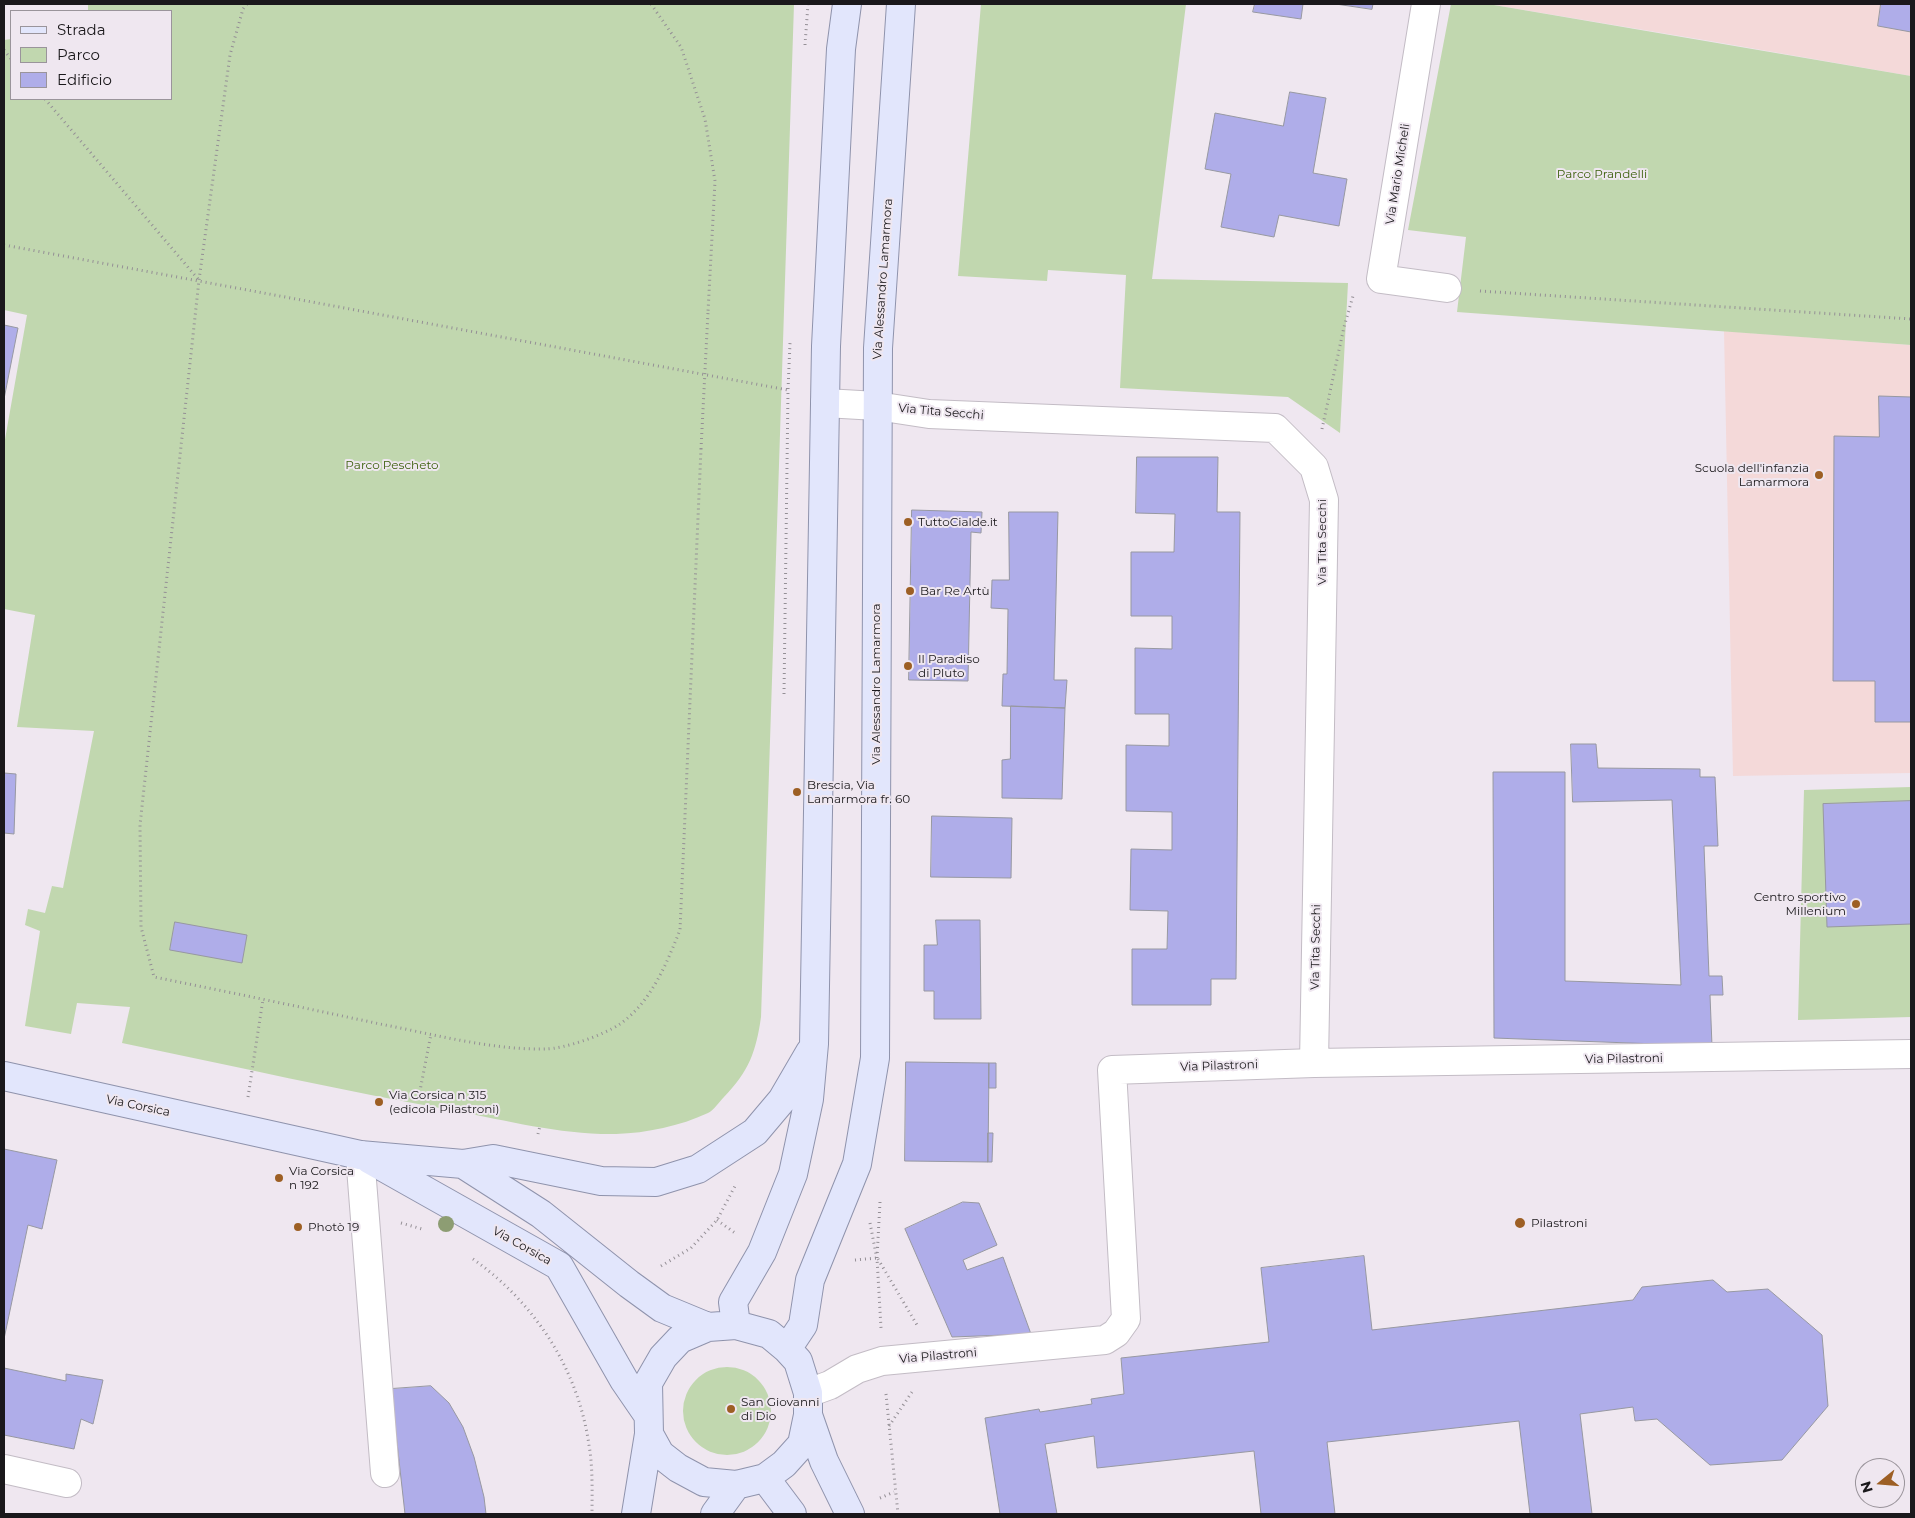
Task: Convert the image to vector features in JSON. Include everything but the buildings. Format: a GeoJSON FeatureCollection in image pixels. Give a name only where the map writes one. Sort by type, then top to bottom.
{"type":"FeatureCollection","features":[{"type":"Feature","properties":{"kind":"main road"},"geometry":{"type":"LineString","coordinates":[[736,1325],[733,1302],[762,1252],[792,1174],[809,1099],[814,1044],[826,346],[841,49],[847,4]]}},
{"type":"Feature","properties":{"kind":"main road","name":"Via Alessandro Lamarmora"},"geometry":{"type":"LineString","coordinates":[[787,1348],[803,1324],[810,1280],[857,1164],[875,1058],[878,348],[901,4]]}},
{"type":"Feature","properties":{"kind":"main road"},"geometry":{"type":"LineString","coordinates":[[463,1164],[493,1159],[601,1181],[656,1182],[698,1169],[755,1132],[782,1100],[814,1044]]}},
{"type":"Feature","properties":{"kind":"main road","name":"Via Corsica"},"geometry":{"type":"LineString","coordinates":[[4,1076],[360,1155],[463,1164],[541,1214],[662,1308],[708,1327]]}},
{"type":"Feature","properties":{"kind":"main road","name":"Via Corsica"},"geometry":{"type":"LineString","coordinates":[[360,1155],[559,1266],[648,1424]]}},
{"type":"Feature","properties":{"kind":"main road"},"geometry":{"type":"LineString","coordinates":[[636,1514],[648,1424],[648,1383],[655,1369],[663,1357],[680,1339],[708,1327],[736,1325],[769,1334],[787,1348],[798,1361],[824,1461],[850,1514]]}},
{"type":"Feature","properties":{"kind":"main road"},"geometry":{"type":"LineString","coordinates":[[648,1424],[660,1454],[678,1468],[704,1482],[736,1485],[765,1478],[784,1464],[802,1444],[808,1404]]}},
{"type":"Feature","properties":{"kind":"main road"},"geometry":{"type":"LineString","coordinates":[[765,1478],[792,1514]]}},
{"type":"Feature","properties":{"kind":"main road"},"geometry":{"type":"LineString","coordinates":[[714,1514],[736,1485]]}},
{"type":"Feature","properties":{"kind":"street","name":"Via Mario Micheli"},"geometry":{"type":"LineString","coordinates":[[1381,279],[1426,4]]}},
{"type":"Feature","properties":{"kind":"street"},"geometry":{"type":"LineString","coordinates":[[1381,279],[1447,288]]}},
{"type":"Feature","properties":{"kind":"street","name":"Via Tita Secchi"},"geometry":{"type":"LineString","coordinates":[[825,403],[877,406],[929,414],[1274,428],[1314,467],[1324,500],[1314,1063]]}},
{"type":"Feature","properties":{"kind":"street","name":"Via Pilastroni"},"geometry":{"type":"LineString","coordinates":[[808,1404],[830,1385],[857,1369],[882,1361],[1105,1340],[1116,1333],[1126,1319],[1112,1070],[1314,1063],[1911,1054]]}},
{"type":"Feature","properties":{"kind":"street"},"geometry":{"type":"LineString","coordinates":[[360,1155],[386,1473]]}},
{"type":"Feature","properties":{"kind":"street"},"geometry":{"type":"LineString","coordinates":[[4,1469],[67,1483]]}},
{"type":"Feature","properties":{"kind":"path"},"geometry":{"type":"LineString","coordinates":[[247,4],[243,9],[230,55],[199,280],[140,825],[141,927],[154,977],[431,1034],[513,1048],[547,1049],[587,1040],[619,1025],[647,998],[667,962],[680,930],[714,181],[705,119],[681,47],[651,4]]}},
{"type":"Feature","properties":{"kind":"path"},"geometry":{"type":"LineString","coordinates":[[805,53],[808,4]]}},
{"type":"Feature","properties":{"kind":"path"},"geometry":{"type":"LineString","coordinates":[[46,100],[199,280]]}},
{"type":"Feature","properties":{"kind":"path"},"geometry":{"type":"LineString","coordinates":[[4,245],[788,390]]}},
{"type":"Feature","properties":{"kind":"path"},"geometry":{"type":"LineString","coordinates":[[1314,467],[1344,327],[1360,276],[1381,279]]}},
{"type":"Feature","properties":{"kind":"path"},"geometry":{"type":"LineString","coordinates":[[1447,288],[1911,319]]}},
{"type":"Feature","properties":{"kind":"path"},"geometry":{"type":"LineString","coordinates":[[784,698],[790,336]]}},
{"type":"Feature","properties":{"kind":"path"},"geometry":{"type":"LineString","coordinates":[[243,1128],[263,999]]}},
{"type":"Feature","properties":{"kind":"path"},"geometry":{"type":"LineString","coordinates":[[425,1097],[419,1096],[431,1034]]}},
{"type":"Feature","properties":{"kind":"path"},"geometry":{"type":"LineString","coordinates":[[666,1264],[691,1248],[717,1220],[725,1205]]}},
{"type":"Feature","properties":{"kind":"path"},"geometry":{"type":"LineString","coordinates":[[401,1223],[429,1231]]}},
{"type":"Feature","properties":{"kind":"path"},"geometry":{"type":"LineString","coordinates":[[471,1257],[492,1272],[515,1294],[538,1322],[564,1361],[575,1388],[590,1446],[592,1514]]}},
{"type":"Feature","properties":{"kind":"path"},"geometry":{"type":"LineString","coordinates":[[855,1260],[877,1258]]}},
{"type":"Feature","properties":{"kind":"path"},"geometry":{"type":"LineString","coordinates":[[889,1427],[898,1514]]}},
{"type":"Feature","properties":{"kind":"shaded area"},"geometry":{"type":"Polygon","coordinates":[[[1488,4],[1911,4],[1911,76],[1710,41],[1488,4]]]}},
{"type":"Feature","properties":{"kind":"shaded area","name":"Scuola dell'infanzia Lamarmora"},"geometry":{"type":"Polygon","coordinates":[[[1724,331],[1911,345],[1911,773],[1733,776],[1724,331]]]}},
{"type":"Feature","properties":{"kind":"green space","name":"Parco Pescheto"},"geometry":{"type":"Polygon","coordinates":[[[88,4],[794,4],[761,1017],[757,1041],[750,1060],[733,1088],[708,1113],[675,1125],[640,1132],[596,1134],[556,1130],[372,1095],[122,1043],[130,1007],[77,1003],[71,1034],[25,1026],[40,931],[25,925],[28,909],[45,913],[52,886],[63,888],[94,731],[17,727],[35,615],[4,609],[4,445],[27,315],[4,310],[4,40],[10,39],[10,100],[172,100],[172,10],[88,10],[88,4]]]}},
{"type":"Feature","properties":{"kind":"green space"},"geometry":{"type":"Polygon","coordinates":[[[981,4],[1186,4],[1152,279],[1348,283],[1340,433],[1288,397],[1120,388],[1126,275],[1048,270],[1047,281],[958,276],[981,4]]]}},
{"type":"Feature","properties":{"kind":"green space","name":"Parco Prandelli"},"geometry":{"type":"Polygon","coordinates":[[[1451,4],[1488,4],[1911,76],[1911,345],[1457,312],[1466,237],[1408,230],[1451,4]]]}},
{"type":"Feature","properties":{"kind":"green space","name":"Centro sportivo Millenium"},"geometry":{"type":"Polygon","coordinates":[[[1911,787],[1911,1017],[1798,1020],[1804,790],[1911,787]]]}},
{"type":"Feature","properties":{"kind":"green space"},"geometry":{"type":"Polygon","coordinates":[[[727,1367],[744,1370],[758,1380],[768,1394],[771,1411],[768,1428],[758,1442],[744,1452],[727,1455],[710,1452],[696,1442],[686,1428],[683,1411],[686,1394],[696,1380],[710,1370],[727,1367]]]}},
{"type":"Feature","properties":{"kind":"place","name":"Scuola dell'infanzia Lamarmora"},"geometry":{"type":"Point","coordinates":[1819,475]}},
{"type":"Feature","properties":{"kind":"place","name":"TuttoCialde.it"},"geometry":{"type":"Point","coordinates":[908,522]}},
{"type":"Feature","properties":{"kind":"place","name":"Bar Re Artù"},"geometry":{"type":"Point","coordinates":[910,591]}},
{"type":"Feature","properties":{"kind":"place","name":"Il Paradiso di Pluto"},"geometry":{"type":"Point","coordinates":[908,666]}},
{"type":"Feature","properties":{"kind":"place","name":"Brescia, Via Lamarmora fr. 60"},"geometry":{"type":"Point","coordinates":[797,792]}},
{"type":"Feature","properties":{"kind":"place","name":"Centro sportivo Millenium"},"geometry":{"type":"Point","coordinates":[1856,904]}},
{"type":"Feature","properties":{"kind":"place","name":"Via Corsica n 315 (edicola Pilastroni)"},"geometry":{"type":"Point","coordinates":[379,1102]}},
{"type":"Feature","properties":{"kind":"place","name":"Via Corsica n 192"},"geometry":{"type":"Point","coordinates":[279,1178]}},
{"type":"Feature","properties":{"kind":"place","name":"Pilastroni"},"geometry":{"type":"Point","coordinates":[1520,1223]}},
{"type":"Feature","properties":{"kind":"place","name":"Photò 19"},"geometry":{"type":"Point","coordinates":[298,1227]}},
{"type":"Feature","properties":{"kind":"place","name":"San Giovanni di Dio"},"geometry":{"type":"Point","coordinates":[731,1409]}}]}
